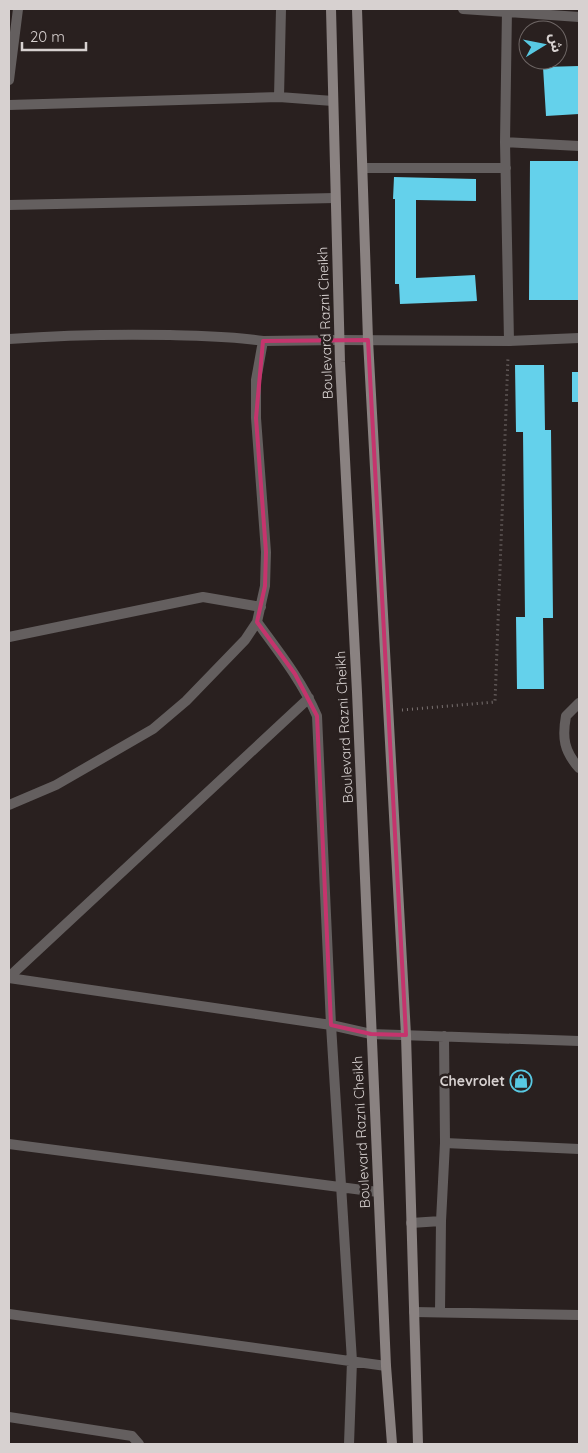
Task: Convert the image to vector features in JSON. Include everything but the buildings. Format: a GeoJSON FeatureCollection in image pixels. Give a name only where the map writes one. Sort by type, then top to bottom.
{"type":"FeatureCollection","features":[{"type":"Feature","properties":{"kind":"main road","name":"Boulevard Razni Cheikh"},"geometry":{"type":"LineString","coordinates":[[331,9],[339,340],[357,692],[386,1366],[392,1444]]}},
{"type":"Feature","properties":{"kind":"main road"},"geometry":{"type":"LineString","coordinates":[[357,9],[368,340],[406,1035],[418,1444]]}},
{"type":"Feature","properties":{"kind":"street"},"geometry":{"type":"LineString","coordinates":[[9,80],[18,9]]}},
{"type":"Feature","properties":{"kind":"street"},"geometry":{"type":"LineString","coordinates":[[280,9],[280,97]]}},
{"type":"Feature","properties":{"kind":"street"},"geometry":{"type":"LineString","coordinates":[[463,9],[507,10],[579,18]]}},
{"type":"Feature","properties":{"kind":"street"},"geometry":{"type":"LineString","coordinates":[[507,10],[505,142],[509,341]]}},
{"type":"Feature","properties":{"kind":"street"},"geometry":{"type":"LineString","coordinates":[[9,105],[280,97],[333,101]]}},
{"type":"Feature","properties":{"kind":"street"},"geometry":{"type":"LineString","coordinates":[[505,142],[579,146]]}},
{"type":"Feature","properties":{"kind":"street"},"geometry":{"type":"LineString","coordinates":[[362,168],[506,168]]}},
{"type":"Feature","properties":{"kind":"street"},"geometry":{"type":"LineString","coordinates":[[9,205],[335,198]]}},
{"type":"Feature","properties":{"kind":"street"},"geometry":{"type":"LineString","coordinates":[[9,339],[71,335],[234,337],[263,340],[509,341],[579,338]]}},
{"type":"Feature","properties":{"kind":"street"},"geometry":{"type":"LineString","coordinates":[[9,805],[56,785],[153,729],[186,701],[245,640],[257,622],[266,586],[266,552],[256,398],[256,380],[263,340]]}},
{"type":"Feature","properties":{"kind":"street"},"geometry":{"type":"LineString","coordinates":[[9,637],[203,597],[260,607]]}},
{"type":"Feature","properties":{"kind":"street"},"geometry":{"type":"LineString","coordinates":[[257,622],[295,674],[309,698],[317,724],[331,1025],[352,1361],[350,1444]]}},
{"type":"Feature","properties":{"kind":"street"},"geometry":{"type":"LineString","coordinates":[[9,977],[309,698]]}},
{"type":"Feature","properties":{"kind":"street"},"geometry":{"type":"LineString","coordinates":[[579,703],[566,716],[564,741],[572,760],[579,768]]}},
{"type":"Feature","properties":{"kind":"street"},"geometry":{"type":"LineString","coordinates":[[9,977],[331,1025],[371,1034],[579,1042]]}},
{"type":"Feature","properties":{"kind":"street"},"geometry":{"type":"LineString","coordinates":[[440,1312],[441,1221],[445,1144],[444,1036]]}},
{"type":"Feature","properties":{"kind":"street"},"geometry":{"type":"LineString","coordinates":[[9,1144],[378,1192]]}},
{"type":"Feature","properties":{"kind":"street"},"geometry":{"type":"LineString","coordinates":[[445,1144],[579,1149]]}},
{"type":"Feature","properties":{"kind":"street"},"geometry":{"type":"LineString","coordinates":[[411,1224],[441,1221]]}},
{"type":"Feature","properties":{"kind":"street"},"geometry":{"type":"LineString","coordinates":[[414,1312],[579,1315]]}},
{"type":"Feature","properties":{"kind":"street"},"geometry":{"type":"LineString","coordinates":[[9,1314],[386,1366]]}},
{"type":"Feature","properties":{"kind":"street"},"geometry":{"type":"LineString","coordinates":[[9,1416],[132,1436],[139,1444]]}},
{"type":"Feature","properties":{"kind":"path"},"geometry":{"type":"LineString","coordinates":[[388,711],[495,702],[509,341]]}},
{"type":"Feature","properties":{"kind":"highlighted area"},"geometry":{"type":"Polygon","coordinates":[[[368,340],[406,1035],[371,1034],[331,1025],[317,716],[295,674],[257,622],[265,586],[266,552],[256,418],[263,341],[368,340]]]}},
{"type":"Feature","properties":{"kind":"place","name":"Chevrolet"},"geometry":{"type":"Point","coordinates":[521,1081]}}]}
